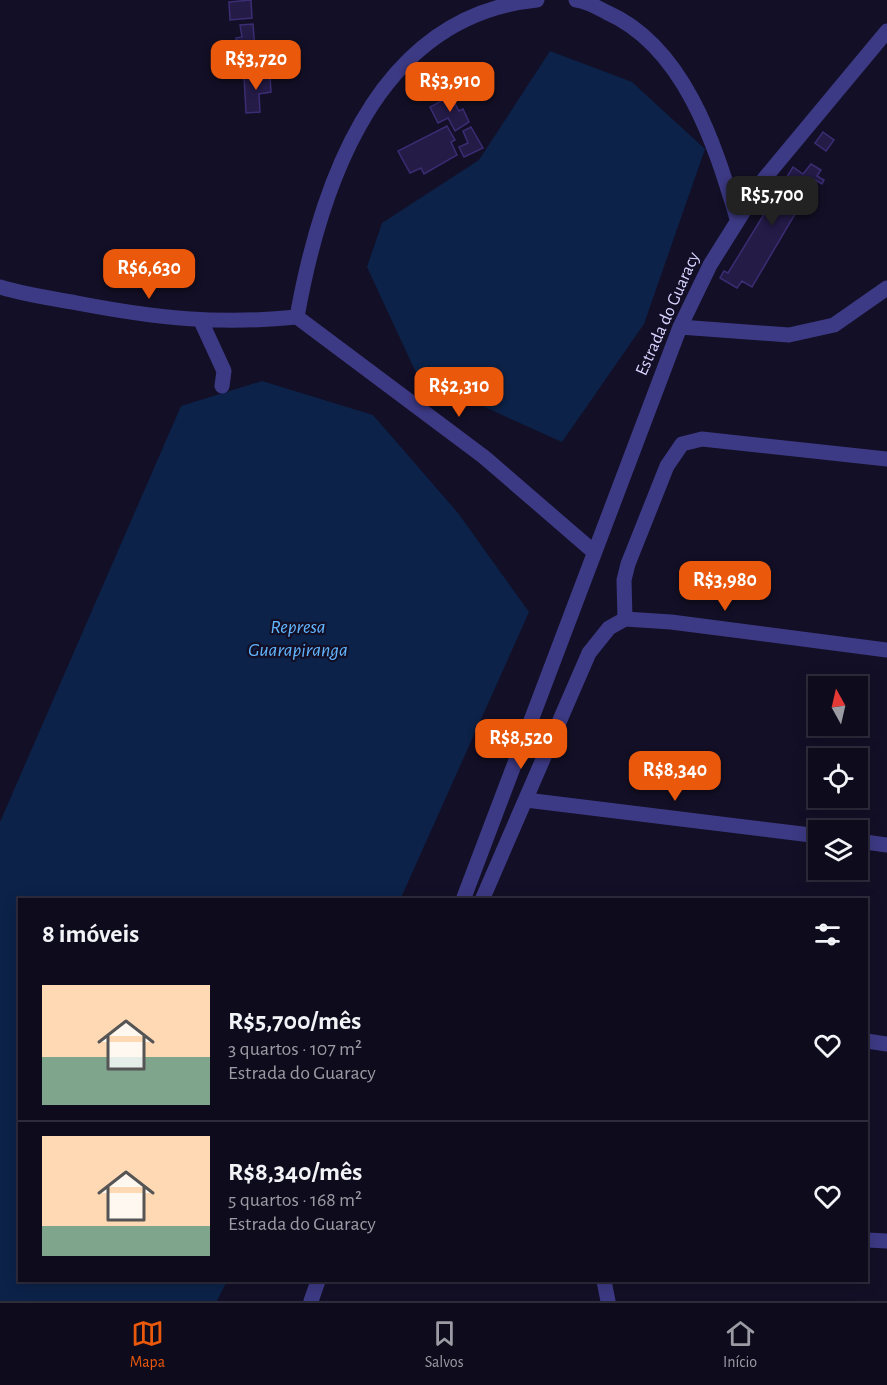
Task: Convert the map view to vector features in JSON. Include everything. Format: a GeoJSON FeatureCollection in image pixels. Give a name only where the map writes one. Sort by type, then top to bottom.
{"type":"FeatureCollection","features":[{"type":"Feature","properties":{"kind":"street"},"geometry":{"type":"LineString","coordinates":[[297,318],[317,225],[335,175],[349,142],[384,87],[425,44],[470,17],[516,2],[537,0]]}},
{"type":"Feature","properties":{"kind":"street"},"geometry":{"type":"LineString","coordinates":[[576,0],[614,15],[640,32],[673,70],[699,111],[718,153],[737,219]]}},
{"type":"Feature","properties":{"kind":"street","name":"Estrada do Guaracy"},"geometry":{"type":"LineString","coordinates":[[464,898],[680,327],[710,265],[764,179],[887,31]]}},
{"type":"Feature","properties":{"kind":"street"},"geometry":{"type":"LineString","coordinates":[[0,287],[146,316],[201,321],[297,318],[484,457],[594,552]]}},
{"type":"Feature","properties":{"kind":"street"},"geometry":{"type":"LineString","coordinates":[[680,327],[789,335],[834,325],[887,288]]}},
{"type":"Feature","properties":{"kind":"street"},"geometry":{"type":"LineString","coordinates":[[201,321],[224,371],[222,386]]}},
{"type":"Feature","properties":{"kind":"street"},"geometry":{"type":"LineString","coordinates":[[625,619],[624,580],[628,564],[667,466],[682,444],[702,439],[887,459]]}},
{"type":"Feature","properties":{"kind":"street"},"geometry":{"type":"LineString","coordinates":[[483,898],[589,653],[609,628],[625,619],[671,622],[887,650]]}},
{"type":"Feature","properties":{"kind":"street"},"geometry":{"type":"LineString","coordinates":[[526,800],[808,835]]}},
{"type":"Feature","properties":{"kind":"street"},"geometry":{"type":"LineString","coordinates":[[868,842],[887,845]]}},
{"type":"Feature","properties":{"kind":"street"},"geometry":{"type":"LineString","coordinates":[[868,1041],[887,1044]]}},
{"type":"Feature","properties":{"kind":"street"},"geometry":{"type":"LineString","coordinates":[[868,1240],[887,1241]]}},
{"type":"Feature","properties":{"kind":"street"},"geometry":{"type":"LineString","coordinates":[[311,1301],[318,1282]]}},
{"type":"Feature","properties":{"kind":"street"},"geometry":{"type":"LineString","coordinates":[[604,1282],[608,1301]]}},
{"type":"Feature","properties":{"kind":"water"},"geometry":{"type":"Polygon","coordinates":[[[550,51],[632,82],[705,149],[644,324],[562,442],[418,377],[367,267],[382,223],[479,160],[550,51]]]}},
{"type":"Feature","properties":{"kind":"water","name":"Represa Guarapiranga"},"geometry":{"type":"Polygon","coordinates":[[[262,381],[373,415],[458,513],[529,612],[401,898],[18,898],[18,1282],[226,1282],[217,1301],[0,1301],[0,822],[181,406],[262,381]]]}},
{"type":"Feature","properties":{"kind":"building"},"geometry":{"type":"Polygon","coordinates":[[[251,0],[252,18],[230,20],[229,2],[251,0]]]}},
{"type":"Feature","properties":{"kind":"building"},"geometry":{"type":"Polygon","coordinates":[[[253,24],[256,63],[252,63],[252,74],[245,74],[242,45],[237,45],[236,38],[242,37],[240,25],[253,24]]]}},
{"type":"Feature","properties":{"kind":"building"},"geometry":{"type":"Polygon","coordinates":[[[268,54],[269,67],[258,68],[257,55],[268,54]]]}},
{"type":"Feature","properties":{"kind":"building"},"geometry":{"type":"Polygon","coordinates":[[[270,74],[271,92],[259,94],[260,112],[246,113],[244,76],[270,74]]]}},
{"type":"Feature","properties":{"kind":"building"},"geometry":{"type":"Polygon","coordinates":[[[451,96],[459,111],[463,109],[469,122],[455,131],[448,118],[438,123],[430,107],[451,96]]]}},
{"type":"Feature","properties":{"kind":"building"},"geometry":{"type":"Polygon","coordinates":[[[447,126],[455,140],[451,142],[457,155],[424,174],[421,168],[410,173],[398,151],[447,126]]]}},
{"type":"Feature","properties":{"kind":"building"},"geometry":{"type":"Polygon","coordinates":[[[471,127],[483,148],[464,157],[459,147],[468,143],[463,131],[471,127]]]}},
{"type":"Feature","properties":{"kind":"building"},"geometry":{"type":"Polygon","coordinates":[[[823,132],[834,140],[826,151],[815,143],[823,132]]]}},
{"type":"Feature","properties":{"kind":"building"},"geometry":{"type":"Polygon","coordinates":[[[811,164],[821,170],[817,176],[824,180],[822,184],[815,180],[752,287],[742,281],[737,288],[720,278],[724,271],[728,273],[793,167],[803,174],[811,164]]]}}]}
